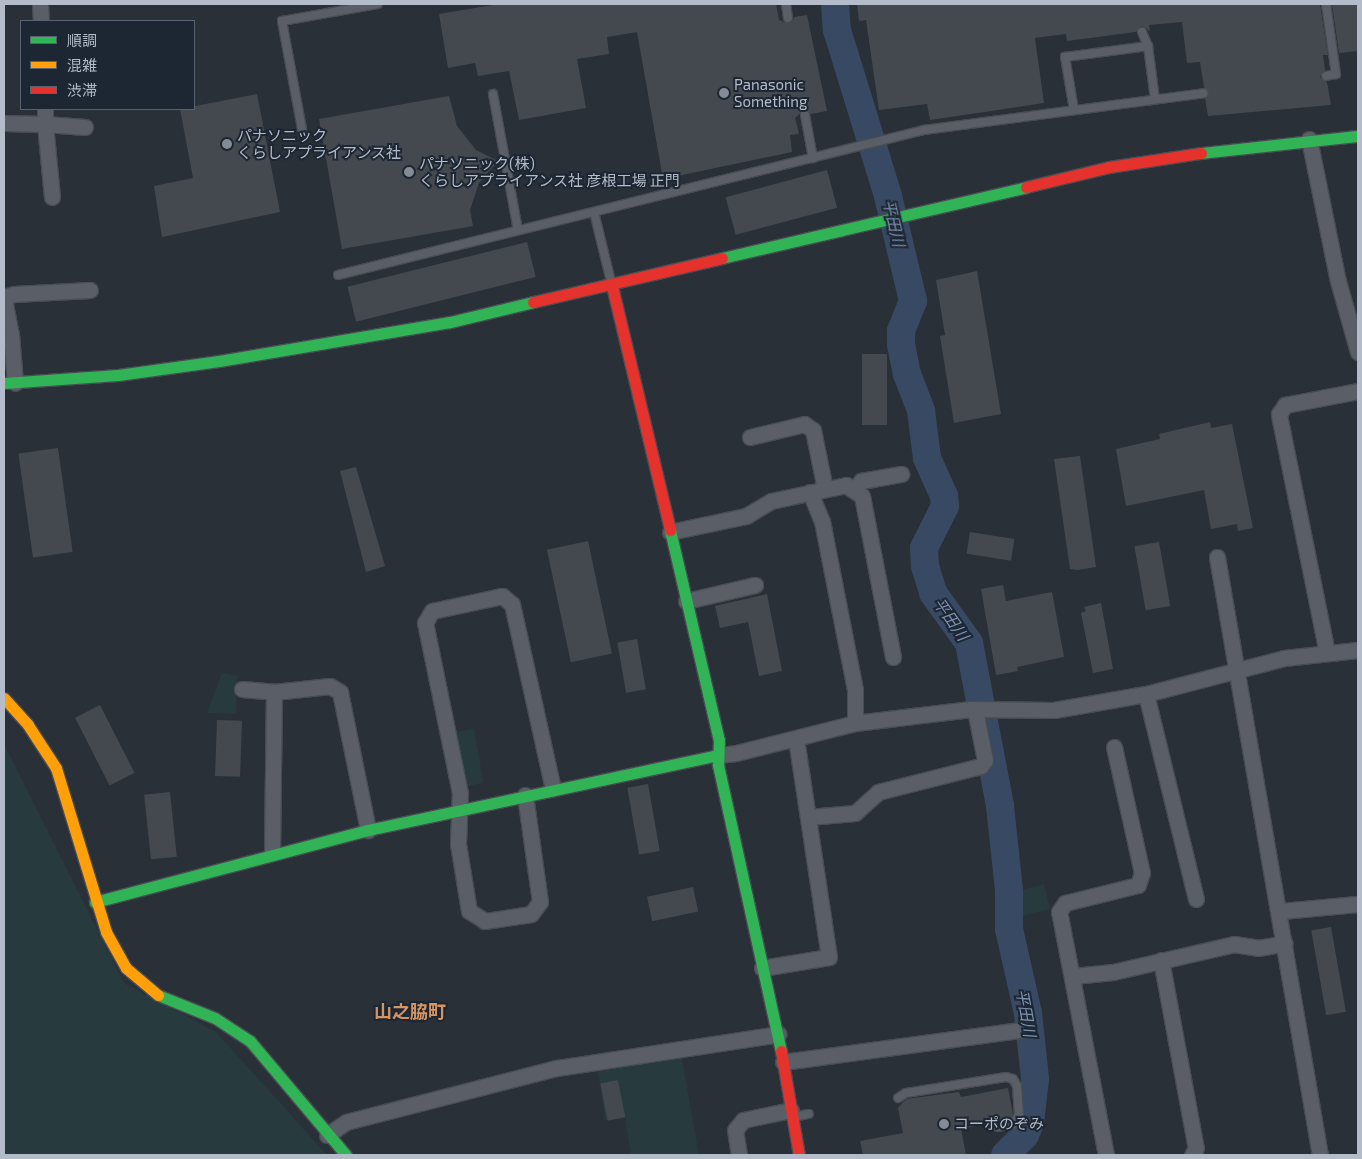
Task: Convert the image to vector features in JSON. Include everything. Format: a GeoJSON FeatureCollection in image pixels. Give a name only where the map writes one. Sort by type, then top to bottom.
{"type":"FeatureCollection","features":[{"type":"Feature","properties":{"kind":"street"},"geometry":{"type":"LineString","coordinates":[[40,4],[41,20]]}},
{"type":"Feature","properties":{"kind":"street"},"geometry":{"type":"LineString","coordinates":[[45,116],[52,197]]}},
{"type":"Feature","properties":{"kind":"street"},"geometry":{"type":"LineString","coordinates":[[4,122],[45,116],[84,127]]}},
{"type":"Feature","properties":{"kind":"street"},"geometry":{"type":"LineString","coordinates":[[90,290],[14,294],[4,298],[8,307],[9,383],[118,375],[219,361],[450,322],[612,286],[902,215],[1109,167],[1309,139],[1358,136]]}},
{"type":"Feature","properties":{"kind":"street"},"geometry":{"type":"LineString","coordinates":[[1309,139],[1338,281],[1358,352]]}},
{"type":"Feature","properties":{"kind":"street"},"geometry":{"type":"LineString","coordinates":[[612,286],[719,740],[718,755],[730,827],[778,1034],[799,1155]]}},
{"type":"Feature","properties":{"kind":"street"},"geometry":{"type":"LineString","coordinates":[[1327,653],[1279,414],[1285,404],[1358,391]]}},
{"type":"Feature","properties":{"kind":"street"},"geometry":{"type":"LineString","coordinates":[[750,437],[804,424],[813,430],[825,489]]}},
{"type":"Feature","properties":{"kind":"street"},"geometry":{"type":"LineString","coordinates":[[855,490],[861,481],[901,474]]}},
{"type":"Feature","properties":{"kind":"street"},"geometry":{"type":"LineString","coordinates":[[670,532],[746,516],[771,502],[810,492],[846,485],[855,490],[862,496],[893,657]]}},
{"type":"Feature","properties":{"kind":"street"},"geometry":{"type":"LineString","coordinates":[[810,492],[822,520],[855,690],[855,723]]}},
{"type":"Feature","properties":{"kind":"street"},"geometry":{"type":"LineString","coordinates":[[1217,557],[1280,911],[1320,1155]]}},
{"type":"Feature","properties":{"kind":"street"},"geometry":{"type":"LineString","coordinates":[[686,601],[755,585]]}},
{"type":"Feature","properties":{"kind":"street"},"geometry":{"type":"LineString","coordinates":[[525,795],[540,902],[531,914],[485,922],[469,911],[458,844],[460,793],[425,623],[432,612],[502,596],[512,604],[553,789]]}},
{"type":"Feature","properties":{"kind":"street"},"geometry":{"type":"LineString","coordinates":[[95,902],[272,853],[368,830],[553,789],[796,739],[855,723],[980,710],[1054,710],[1146,694],[1284,658],[1358,650]]}},
{"type":"Feature","properties":{"kind":"street"},"geometry":{"type":"LineString","coordinates":[[242,689],[274,692],[330,686],[340,692],[368,830]]}},
{"type":"Feature","properties":{"kind":"street"},"geometry":{"type":"LineString","coordinates":[[272,853],[274,692]]}},
{"type":"Feature","properties":{"kind":"street"},"geometry":{"type":"LineString","coordinates":[[1146,694],[1196,898]]}},
{"type":"Feature","properties":{"kind":"street"},"geometry":{"type":"LineString","coordinates":[[4,698],[28,725],[56,768],[95,902],[112,946],[126,968],[160,997],[215,1018],[250,1040],[346,1155]]}},
{"type":"Feature","properties":{"kind":"street"},"geometry":{"type":"LineString","coordinates":[[808,817],[855,813],[878,792],[981,766],[985,760],[980,710]]}},
{"type":"Feature","properties":{"kind":"street"},"geometry":{"type":"LineString","coordinates":[[762,968],[829,956],[796,739]]}},
{"type":"Feature","properties":{"kind":"street"},"geometry":{"type":"LineString","coordinates":[[1106,1155],[1073,976],[1059,912],[1065,903],[1138,885],[1142,874],[1113,772],[1114,747]]}},
{"type":"Feature","properties":{"kind":"street"},"geometry":{"type":"LineString","coordinates":[[1280,911],[1358,904]]}},
{"type":"Feature","properties":{"kind":"street"},"geometry":{"type":"LineString","coordinates":[[1073,976],[1113,972],[1234,944],[1258,948],[1285,943]]}},
{"type":"Feature","properties":{"kind":"street"},"geometry":{"type":"LineString","coordinates":[[1161,960],[1196,1148],[1192,1155]]}},
{"type":"Feature","properties":{"kind":"street"},"geometry":{"type":"LineString","coordinates":[[783,1062],[1021,1030]]}},
{"type":"Feature","properties":{"kind":"street"},"geometry":{"type":"LineString","coordinates":[[328,1135],[346,1122],[557,1068],[778,1034]]}},
{"type":"Feature","properties":{"kind":"street"},"geometry":{"type":"LineString","coordinates":[[738,1155],[735,1130],[743,1120],[792,1114]]}},
{"type":"Feature","properties":{"kind":"lane"},"geometry":{"type":"LineString","coordinates":[[302,129],[282,21],[378,4]]}},
{"type":"Feature","properties":{"kind":"lane"},"geometry":{"type":"LineString","coordinates":[[786,4],[788,18]]}},
{"type":"Feature","properties":{"kind":"lane"},"geometry":{"type":"LineString","coordinates":[[1326,4],[1336,74],[1326,76]]}},
{"type":"Feature","properties":{"kind":"lane"},"geometry":{"type":"LineString","coordinates":[[1142,32],[1148,46],[1154,99]]}},
{"type":"Feature","properties":{"kind":"lane"},"geometry":{"type":"LineString","coordinates":[[1074,110],[1065,57],[1148,46]]}},
{"type":"Feature","properties":{"kind":"lane"},"geometry":{"type":"LineString","coordinates":[[338,275],[924,130],[1204,92]]}},
{"type":"Feature","properties":{"kind":"lane"},"geometry":{"type":"LineString","coordinates":[[493,94],[518,230]]}},
{"type":"Feature","properties":{"kind":"lane"},"geometry":{"type":"LineString","coordinates":[[805,116],[813,158]]}},
{"type":"Feature","properties":{"kind":"lane"},"geometry":{"type":"LineString","coordinates":[[594,212],[612,286]]}},
{"type":"Feature","properties":{"kind":"lane"},"geometry":{"type":"LineString","coordinates":[[898,1098],[906,1093],[1006,1077],[1013,1079],[1017,1086],[1019,1115],[1013,1124],[998,1127]]}},
{"type":"Feature","properties":{"kind":"lane"},"geometry":{"type":"LineString","coordinates":[[792,1114],[809,1114]]}},
{"type":"Feature","properties":{"kind":"green space"},"geometry":{"type":"Polygon","coordinates":[[[222,673],[237,676],[236,714],[207,713],[222,673]]]}},
{"type":"Feature","properties":{"kind":"green space"},"geometry":{"type":"Polygon","coordinates":[[[474,729],[484,783],[464,787],[454,732],[474,729]]]}},
{"type":"Feature","properties":{"kind":"green space"},"geometry":{"type":"Polygon","coordinates":[[[4,744],[124,983],[216,1032],[327,1155],[4,1155],[4,744]]]}},
{"type":"Feature","properties":{"kind":"green space"},"geometry":{"type":"Polygon","coordinates":[[[1044,884],[1050,909],[1018,917],[1017,891],[1044,884]]]}},
{"type":"Feature","properties":{"kind":"green space"},"geometry":{"type":"Polygon","coordinates":[[[681,1054],[699,1155],[631,1155],[625,1117],[605,1120],[597,1064],[681,1054]]]}},
{"type":"Feature","properties":{"kind":"building"},"geometry":{"type":"Polygon","coordinates":[[[499,4],[776,4],[779,20],[786,23],[792,22],[794,17],[807,15],[827,111],[811,114],[804,110],[795,118],[799,134],[790,135],[792,152],[663,179],[637,32],[607,37],[609,54],[577,59],[586,108],[519,120],[509,71],[478,76],[475,63],[448,68],[439,14],[499,4]]]}},
{"type":"Feature","properties":{"kind":"building"},"geometry":{"type":"Polygon","coordinates":[[[857,4],[1320,4],[1328,55],[1323,55],[1325,70],[1320,77],[1327,82],[1331,105],[1208,116],[1205,98],[1209,92],[1204,87],[1200,62],[1187,63],[1182,22],[1149,25],[1150,31],[1142,26],[1136,32],[1067,41],[1066,34],[1035,38],[1044,103],[930,120],[927,104],[879,110],[866,20],[859,21],[857,4]]]}},
{"type":"Feature","properties":{"kind":"building"},"geometry":{"type":"Polygon","coordinates":[[[1332,4],[1358,4],[1358,51],[1339,53],[1332,4]]]}},
{"type":"Feature","properties":{"kind":"building","name":"パナソニック くらしアプライアンス社"},"geometry":{"type":"Polygon","coordinates":[[[257,94],[280,212],[162,237],[154,186],[193,178],[180,110],[195,110],[195,106],[257,94]]]}},
{"type":"Feature","properties":{"kind":"building","name":"パナソニック(株) くらしアプライアンス社 彦根工場 正門"},"geometry":{"type":"Polygon","coordinates":[[[449,96],[457,126],[476,150],[498,161],[479,183],[470,210],[473,226],[342,249],[319,119],[449,96]]]}},
{"type":"Feature","properties":{"kind":"building"},"geometry":{"type":"Polygon","coordinates":[[[827,170],[837,208],[736,235],[726,197],[827,170]]]}},
{"type":"Feature","properties":{"kind":"building"},"geometry":{"type":"Polygon","coordinates":[[[527,242],[536,277],[356,322],[347,287],[527,242]]]}},
{"type":"Feature","properties":{"kind":"building"},"geometry":{"type":"Polygon","coordinates":[[[977,271],[1001,414],[954,423],[940,336],[945,335],[936,280],[977,271]]]}},
{"type":"Feature","properties":{"kind":"building"},"geometry":{"type":"Polygon","coordinates":[[[862,354],[887,354],[887,425],[862,425],[862,354]]]}},
{"type":"Feature","properties":{"kind":"building"},"geometry":{"type":"Polygon","coordinates":[[[1210,422],[1211,428],[1232,424],[1253,528],[1238,531],[1237,524],[1211,529],[1204,490],[1126,506],[1116,449],[1160,439],[1159,434],[1210,422]]]}},
{"type":"Feature","properties":{"kind":"building"},"geometry":{"type":"Polygon","coordinates":[[[58,448],[73,552],[33,558],[18,454],[58,448]]]}},
{"type":"Feature","properties":{"kind":"building"},"geometry":{"type":"Polygon","coordinates":[[[1080,456],[1096,567],[1078,570],[1070,569],[1054,459],[1080,456]]]}},
{"type":"Feature","properties":{"kind":"building"},"geometry":{"type":"Polygon","coordinates":[[[356,467],[385,566],[366,572],[340,471],[356,467]]]}},
{"type":"Feature","properties":{"kind":"building"},"geometry":{"type":"Polygon","coordinates":[[[970,532],[1014,539],[1011,561],[967,554],[970,532]]]}},
{"type":"Feature","properties":{"kind":"building"},"geometry":{"type":"Polygon","coordinates":[[[588,541],[612,653],[571,662],[547,550],[588,541]]]}},
{"type":"Feature","properties":{"kind":"building"},"geometry":{"type":"Polygon","coordinates":[[[1159,542],[1170,606],[1146,610],[1134,546],[1159,542]]]}},
{"type":"Feature","properties":{"kind":"building"},"geometry":{"type":"Polygon","coordinates":[[[1003,585],[1006,601],[1052,592],[1064,657],[1017,667],[1018,671],[996,675],[981,589],[1003,585]]]}},
{"type":"Feature","properties":{"kind":"building"},"geometry":{"type":"Polygon","coordinates":[[[767,594],[782,671],[759,676],[748,622],[720,628],[715,606],[767,594]]]}},
{"type":"Feature","properties":{"kind":"building"},"geometry":{"type":"Polygon","coordinates":[[[1101,603],[1113,669],[1093,673],[1081,613],[1086,611],[1084,607],[1101,603]]]}},
{"type":"Feature","properties":{"kind":"building"},"geometry":{"type":"Polygon","coordinates":[[[637,639],[646,689],[626,693],[617,642],[637,639]]]}},
{"type":"Feature","properties":{"kind":"building"},"geometry":{"type":"Polygon","coordinates":[[[100,705],[135,773],[110,785],[75,718],[100,705]]]}},
{"type":"Feature","properties":{"kind":"building"},"geometry":{"type":"Polygon","coordinates":[[[217,720],[242,721],[240,777],[215,776],[217,720]]]}},
{"type":"Feature","properties":{"kind":"building"},"geometry":{"type":"Polygon","coordinates":[[[648,784],[660,851],[639,855],[627,788],[648,784]]]}},
{"type":"Feature","properties":{"kind":"building"},"geometry":{"type":"Polygon","coordinates":[[[170,792],[177,857],[151,859],[144,795],[170,792]]]}},
{"type":"Feature","properties":{"kind":"building"},"geometry":{"type":"Polygon","coordinates":[[[693,887],[698,911],[652,921],[647,897],[693,887]]]}},
{"type":"Feature","properties":{"kind":"building"},"geometry":{"type":"Polygon","coordinates":[[[1331,927],[1346,1012],[1326,1015],[1311,930],[1331,927]]]}},
{"type":"Feature","properties":{"kind":"building"},"geometry":{"type":"Polygon","coordinates":[[[618,1080],[625,1117],[608,1121],[600,1083],[618,1080]]]}},
{"type":"Feature","properties":{"kind":"building","name":"コーポのぞみ"},"geometry":{"type":"Polygon","coordinates":[[[1008,1088],[1013,1114],[1010,1119],[961,1129],[966,1155],[863,1155],[860,1141],[903,1133],[898,1108],[906,1099],[959,1092],[961,1097],[1008,1088]]]}},
{"type":"Feature","properties":{"kind":"waterway","name":"平田川"},"geometry":{"type":"LineString","coordinates":[[835,4],[837,30],[888,196],[913,301],[901,331],[901,344],[907,374],[921,411],[927,458],[944,496],[945,506],[924,548],[925,566],[933,593],[969,643],[1000,806],[1009,890],[1009,929],[1028,1013],[1035,1079],[1030,1123],[1025,1135],[1005,1155]]}},
{"type":"Feature","properties":{"kind":"traffic: fast"},"geometry":{"type":"LineString","coordinates":[[1201,153],[1358,136]]}},
{"type":"Feature","properties":{"kind":"traffic: fast"},"geometry":{"type":"LineString","coordinates":[[722,258],[1026,187]]}},
{"type":"Feature","properties":{"kind":"traffic: fast"},"geometry":{"type":"LineString","coordinates":[[4,383],[118,375],[219,361],[450,322],[533,302]]}},
{"type":"Feature","properties":{"kind":"traffic: fast"},"geometry":{"type":"LineString","coordinates":[[670,530],[719,740],[718,765],[781,1051]]}},
{"type":"Feature","properties":{"kind":"traffic: fast"},"geometry":{"type":"LineString","coordinates":[[95,902],[368,830],[718,755]]}},
{"type":"Feature","properties":{"kind":"traffic: fast"},"geometry":{"type":"LineString","coordinates":[[158,995],[215,1018],[250,1041],[346,1155]]}},
{"type":"Feature","properties":{"kind":"traffic: slow"},"geometry":{"type":"LineString","coordinates":[[4,698],[28,725],[56,768],[106,932],[126,968],[158,995]]}},
{"type":"Feature","properties":{"kind":"traffic: jam"},"geometry":{"type":"LineString","coordinates":[[1026,187],[1109,167],[1201,153]]}},
{"type":"Feature","properties":{"kind":"traffic: jam"},"geometry":{"type":"LineString","coordinates":[[533,302],[722,258]]}},
{"type":"Feature","properties":{"kind":"traffic: jam"},"geometry":{"type":"LineString","coordinates":[[612,286],[670,530]]}},
{"type":"Feature","properties":{"kind":"traffic: jam"},"geometry":{"type":"LineString","coordinates":[[781,1051],[799,1155]]}},
{"type":"Feature","properties":{"kind":"place","name":"Panasonic Something"},"geometry":{"type":"Point","coordinates":[724,93]}},
{"type":"Feature","properties":{"kind":"place","name":"パナソニック くらしアプライアンス社"},"geometry":{"type":"Point","coordinates":[227,144]}},
{"type":"Feature","properties":{"kind":"place","name":"パナソニック(株) くらしアプライアンス社 彦根工場 正門"},"geometry":{"type":"Point","coordinates":[409,172]}},
{"type":"Feature","properties":{"kind":"place","name":"コーポのぞみ"},"geometry":{"type":"Point","coordinates":[944,1124]}},
{"type":"Feature","properties":{"kind":"district","name":"山之脇町"},"geometry":{"type":"Point","coordinates":[410,1011]}}]}
